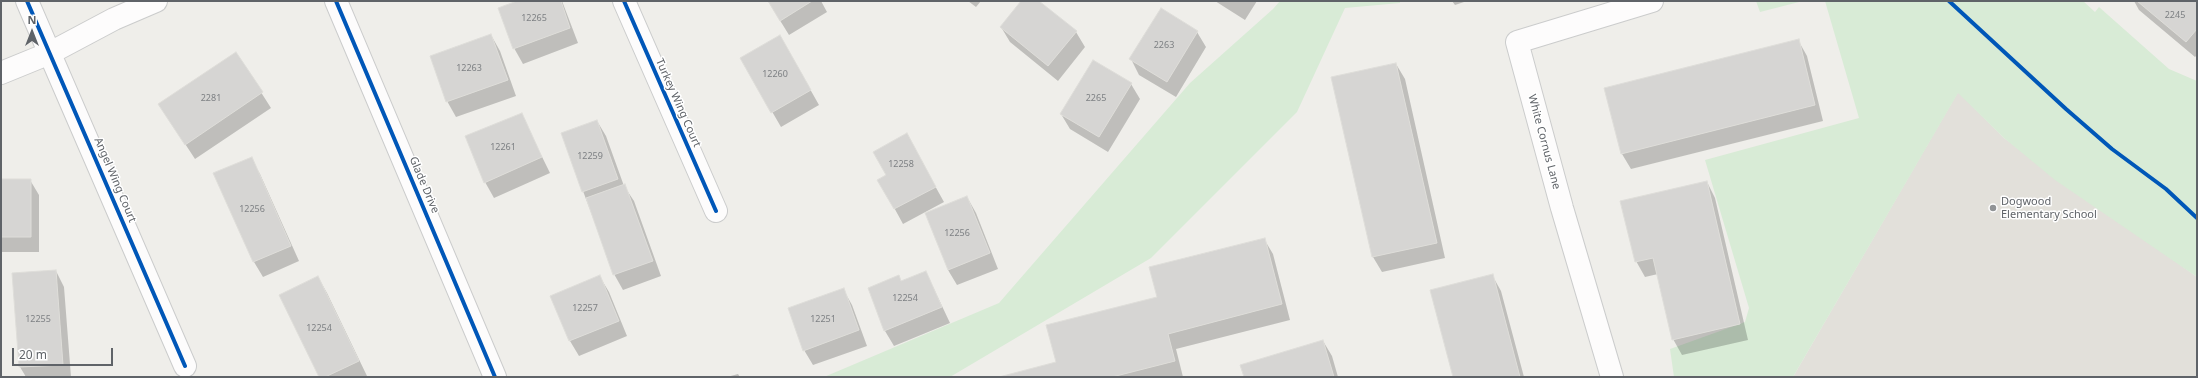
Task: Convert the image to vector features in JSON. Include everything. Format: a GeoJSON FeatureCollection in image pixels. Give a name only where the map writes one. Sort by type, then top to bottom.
{"type":"FeatureCollection","features":[{"type":"Feature","properties":{"kind":"street","name":"Angel Wing Court"},"geometry":{"type":"LineString","coordinates":[[27,1],[185,366]]}},
{"type":"Feature","properties":{"kind":"street"},"geometry":{"type":"LineString","coordinates":[[1,73],[50,52],[114,19],[156,1]]}},
{"type":"Feature","properties":{"kind":"street","name":"Glade Drive"},"geometry":{"type":"LineString","coordinates":[[336,1],[495,377]]}},
{"type":"Feature","properties":{"kind":"street","name":"Turkey Wing Court"},"geometry":{"type":"LineString","coordinates":[[624,1],[716,211]]}},
{"type":"Feature","properties":{"kind":"street","name":"White Cornus Lane"},"geometry":{"type":"LineString","coordinates":[[1612,377],[1562,208],[1517,42],[1652,1]]}},
{"type":"Feature","properties":{"kind":"shaded area","name":"Dogwood Elementary School"},"geometry":{"type":"Polygon","coordinates":[[[1958,92],[2004,138],[2197,277],[2197,377],[1793,377],[1958,92]]]}},
{"type":"Feature","properties":{"kind":"green space"},"geometry":{"type":"Polygon","coordinates":[[[1280,1],[1400,1],[1400,3],[1345,8],[1297,112],[1151,258],[950,377],[824,377],[999,303],[1190,83],[1280,1]]]}},
{"type":"Feature","properties":{"kind":"green space"},"geometry":{"type":"Polygon","coordinates":[[[1756,1],[1803,1],[1760,12],[1756,1]]]}},
{"type":"Feature","properties":{"kind":"green space"},"geometry":{"type":"Polygon","coordinates":[[[1825,1],[2083,1],[2095,12],[2099,7],[2169,69],[2197,81],[2197,277],[2055,180],[2004,138],[1958,93],[1793,377],[1674,377],[1670,349],[1745,322],[1749,308],[1705,160],[1859,118],[1825,1]]]}},
{"type":"Feature","properties":{"kind":"building"},"geometry":{"type":"Polygon","coordinates":[[[517,1],[561,1],[570,28],[513,49],[498,8],[517,1]]]}},
{"type":"Feature","properties":{"kind":"building"},"geometry":{"type":"Polygon","coordinates":[[[768,1],[812,1],[780,21],[768,1]]]}},
{"type":"Feature","properties":{"kind":"building"},"geometry":{"type":"Polygon","coordinates":[[[1021,1],[1039,1],[1077,31],[1048,66],[1000,27],[1021,1]]]}},
{"type":"Feature","properties":{"kind":"building"},"geometry":{"type":"Polygon","coordinates":[[[2137,1],[2197,1],[2197,29],[2186,42],[2137,1]]]}},
{"type":"Feature","properties":{"kind":"building"},"geometry":{"type":"Polygon","coordinates":[[[1161,8],[1198,31],[1167,82],[1129,59],[1161,8]]]}},
{"type":"Feature","properties":{"kind":"building"},"geometry":{"type":"Polygon","coordinates":[[[491,34],[508,80],[446,102],[430,56],[491,34]]]}},
{"type":"Feature","properties":{"kind":"building"},"geometry":{"type":"Polygon","coordinates":[[[780,35],[811,90],[771,113],[740,58],[780,35]]]}},
{"type":"Feature","properties":{"kind":"building"},"geometry":{"type":"Polygon","coordinates":[[[1799,39],[1815,105],[1621,154],[1604,88],[1799,39]]]}},
{"type":"Feature","properties":{"kind":"building"},"geometry":{"type":"Polygon","coordinates":[[[236,52],[263,92],[185,145],[158,104],[236,52]]]}},
{"type":"Feature","properties":{"kind":"building"},"geometry":{"type":"Polygon","coordinates":[[[1093,60],[1132,83],[1099,137],[1060,114],[1093,60]]]}},
{"type":"Feature","properties":{"kind":"building"},"geometry":{"type":"Polygon","coordinates":[[[1396,63],[1437,243],[1372,257],[1331,77],[1396,63]]]}},
{"type":"Feature","properties":{"kind":"building"},"geometry":{"type":"Polygon","coordinates":[[[522,113],[542,157],[484,183],[465,136],[522,113]]]}},
{"type":"Feature","properties":{"kind":"building"},"geometry":{"type":"Polygon","coordinates":[[[597,120],[618,179],[582,192],[561,133],[597,120]]]}},
{"type":"Feature","properties":{"kind":"building"},"geometry":{"type":"Polygon","coordinates":[[[907,133],[936,187],[894,209],[877,180],[886,175],[873,152],[907,133]]]}},
{"type":"Feature","properties":{"kind":"building"},"geometry":{"type":"Polygon","coordinates":[[[252,157],[291,246],[253,262],[213,173],[252,157]]]}},
{"type":"Feature","properties":{"kind":"building"},"geometry":{"type":"Polygon","coordinates":[[[1,179],[31,179],[31,237],[1,237],[1,179]]]}},
{"type":"Feature","properties":{"kind":"building"},"geometry":{"type":"Polygon","coordinates":[[[1707,181],[1740,324],[1672,340],[1653,258],[1635,262],[1620,201],[1707,181]]]}},
{"type":"Feature","properties":{"kind":"building"},"geometry":{"type":"Polygon","coordinates":[[[625,184],[653,261],[613,275],[586,198],[625,184]]]}},
{"type":"Feature","properties":{"kind":"building"},"geometry":{"type":"Polygon","coordinates":[[[967,196],[990,253],[948,270],[925,213],[967,196]]]}},
{"type":"Feature","properties":{"kind":"building"},"geometry":{"type":"Polygon","coordinates":[[[1265,238],[1282,304],[1168,334],[1175,361],[1112,377],[999,377],[1056,362],[1046,325],[1157,297],[1149,267],[1265,238]]]}},
{"type":"Feature","properties":{"kind":"building"},"geometry":{"type":"Polygon","coordinates":[[[56,270],[63,365],[19,367],[12,273],[56,270]]]}},
{"type":"Feature","properties":{"kind":"building"},"geometry":{"type":"Polygon","coordinates":[[[926,271],[942,307],[884,331],[868,288],[899,275],[901,281],[926,271]]]}},
{"type":"Feature","properties":{"kind":"building"},"geometry":{"type":"Polygon","coordinates":[[[1493,274],[1520,377],[1453,377],[1430,290],[1493,274]]]}},
{"type":"Feature","properties":{"kind":"building"},"geometry":{"type":"Polygon","coordinates":[[[600,275],[619,321],[569,341],[550,296],[600,275]]]}},
{"type":"Feature","properties":{"kind":"building"},"geometry":{"type":"Polygon","coordinates":[[[318,276],[359,361],[325,377],[319,377],[279,295],[318,276]]]}},
{"type":"Feature","properties":{"kind":"building"},"geometry":{"type":"Polygon","coordinates":[[[844,288],[859,330],[803,351],[788,308],[844,288]]]}},
{"type":"Feature","properties":{"kind":"building"},"geometry":{"type":"Polygon","coordinates":[[[1323,340],[1334,377],[1244,377],[1240,365],[1323,340]]]}},
{"type":"Feature","properties":{"kind":"cycle path"},"geometry":{"type":"LineString","coordinates":[[27,1],[185,366]]}},
{"type":"Feature","properties":{"kind":"cycle path"},"geometry":{"type":"LineString","coordinates":[[336,1],[495,377]]}},
{"type":"Feature","properties":{"kind":"cycle path"},"geometry":{"type":"LineString","coordinates":[[624,1],[716,211]]}},
{"type":"Feature","properties":{"kind":"cycle path"},"geometry":{"type":"LineString","coordinates":[[1949,1],[2066,109],[2112,149],[2166,189],[2197,218]]}},
{"type":"Feature","properties":{"kind":"place","name":"Dogwood Elementary School"},"geometry":{"type":"Point","coordinates":[1993,208]}}]}
